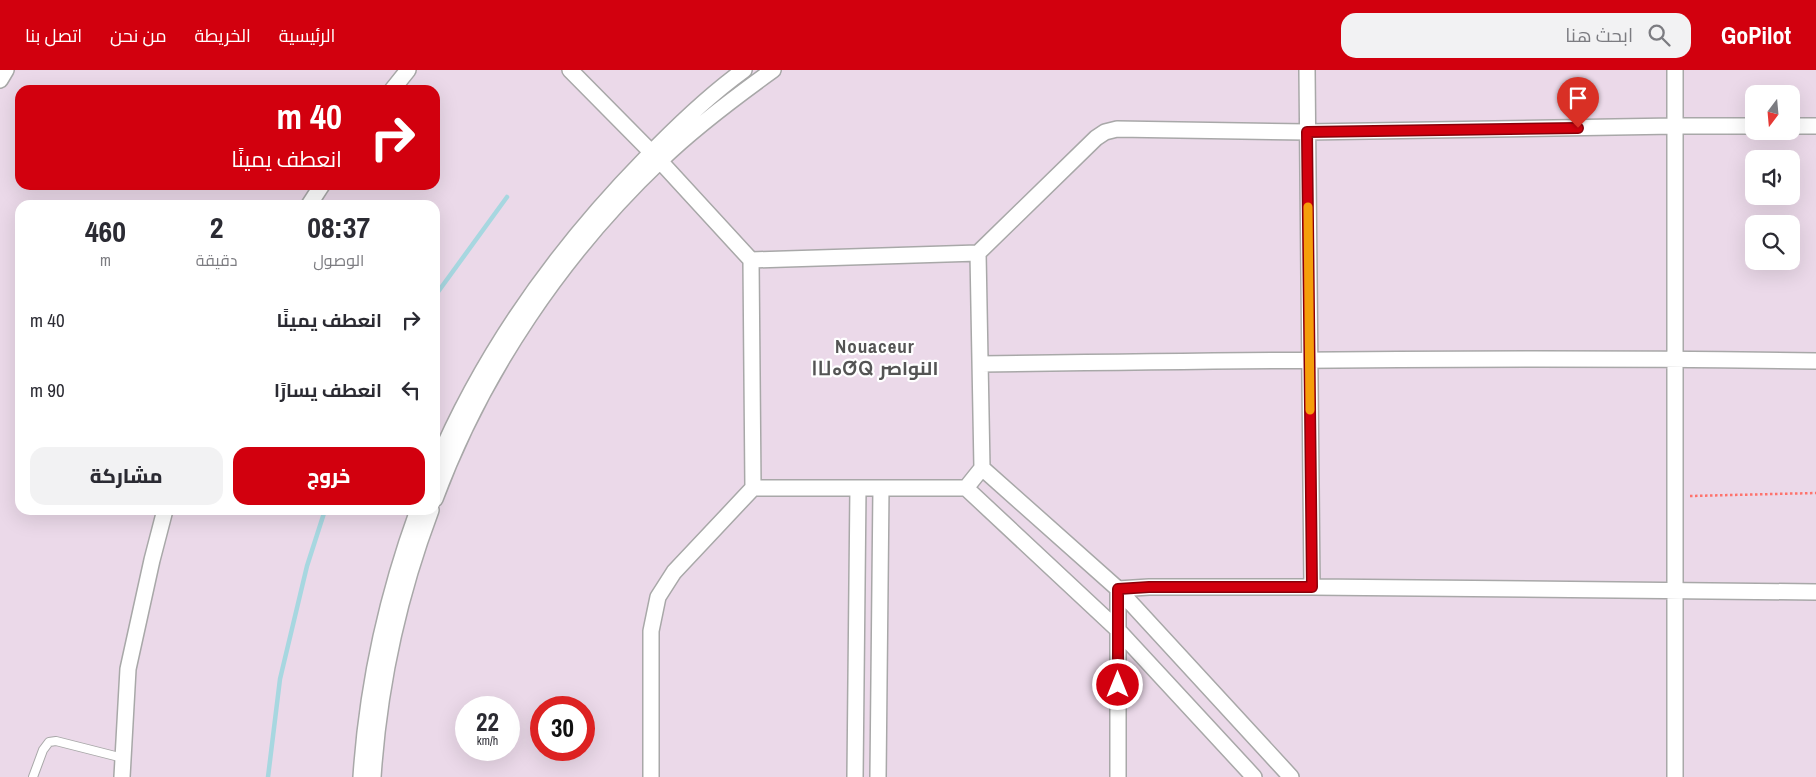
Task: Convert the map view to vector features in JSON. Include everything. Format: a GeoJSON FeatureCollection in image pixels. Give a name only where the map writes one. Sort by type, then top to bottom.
{"type":"FeatureCollection","features":[{"type":"Feature","properties":{"kind":"street"},"geometry":{"type":"LineString","coordinates":[[0,80],[6,70]]}},
{"type":"Feature","properties":{"kind":"street"},"geometry":{"type":"LineString","coordinates":[[396,85],[408,70]]}},
{"type":"Feature","properties":{"kind":"street"},"geometry":{"type":"LineString","coordinates":[[570,70],[656,156],[751,260],[753,488],[674,572],[658,597],[651,631],[651,777]]}},
{"type":"Feature","properties":{"kind":"street"},"geometry":{"type":"LineString","coordinates":[[440,458],[464,417],[554,282],[656,156],[674,128],[744,70]]}},
{"type":"Feature","properties":{"kind":"street"},"geometry":{"type":"LineString","coordinates":[[656,156],[686,136],[773,70]]}},
{"type":"Feature","properties":{"kind":"street"},"geometry":{"type":"LineString","coordinates":[[1307,70],[1312,587]]}},
{"type":"Feature","properties":{"kind":"street"},"geometry":{"type":"LineString","coordinates":[[1674,70],[1676,359],[1675,777]]}},
{"type":"Feature","properties":{"kind":"street"},"geometry":{"type":"LineString","coordinates":[[751,260],[978,253],[1096,138],[1105,132],[1117,129],[1307,132],[1745,126]]}},
{"type":"Feature","properties":{"kind":"street"},"geometry":{"type":"LineString","coordinates":[[1800,126],[1816,126]]}},
{"type":"Feature","properties":{"kind":"street"},"geometry":{"type":"LineString","coordinates":[[966,488],[982,468],[978,253]]}},
{"type":"Feature","properties":{"kind":"street"},"geometry":{"type":"LineString","coordinates":[[981,364],[1310,359],[1816,360]]}},
{"type":"Feature","properties":{"kind":"street"},"geometry":{"type":"LineString","coordinates":[[440,485],[464,417]]}},
{"type":"Feature","properties":{"kind":"street"},"geometry":{"type":"LineString","coordinates":[[982,468],[1118,589],[1291,777]]}},
{"type":"Feature","properties":{"kind":"street"},"geometry":{"type":"LineString","coordinates":[[753,488],[966,488],[1118,630],[1254,777]]}},
{"type":"Feature","properties":{"kind":"street"},"geometry":{"type":"LineString","coordinates":[[855,777],[858,488]]}},
{"type":"Feature","properties":{"kind":"street"},"geometry":{"type":"LineString","coordinates":[[878,777],[881,488]]}},
{"type":"Feature","properties":{"kind":"street"},"geometry":{"type":"LineString","coordinates":[[122,777],[128,669],[164,515]]}},
{"type":"Feature","properties":{"kind":"street"},"geometry":{"type":"LineString","coordinates":[[374,777],[380,714],[388,665],[405,566],[417,515]]}},
{"type":"Feature","properties":{"kind":"street"},"geometry":{"type":"LineString","coordinates":[[361,777],[368,712],[376,663],[405,566],[429,515]]}},
{"type":"Feature","properties":{"kind":"street"},"geometry":{"type":"LineString","coordinates":[[1118,589],[1149,587],[1312,587],[1816,592]]}},
{"type":"Feature","properties":{"kind":"street"},"geometry":{"type":"LineString","coordinates":[[1118,589],[1118,777]]}},
{"type":"Feature","properties":{"kind":"lane"},"geometry":{"type":"LineString","coordinates":[[33,777],[43,750],[49,742],[56,741],[123,758]]}},
{"type":"Feature","properties":{"kind":"path"},"geometry":{"type":"LineString","coordinates":[[1676,496],[1816,493]]}},
{"type":"Feature","properties":{"kind":"shaded area"},"geometry":{"type":"Polygon","coordinates":[[[0,70],[1816,70],[1816,777],[0,777],[0,70]]]}},
{"type":"Feature","properties":{"kind":"waterway"},"geometry":{"type":"LineString","coordinates":[[440,289],[507,197]]}},
{"type":"Feature","properties":{"kind":"waterway"},"geometry":{"type":"LineString","coordinates":[[268,777],[280,679],[307,566],[323,515]]}},
{"type":"Feature","properties":{"kind":"slow traffic"},"geometry":{"type":"LineString","coordinates":[[1308,207],[1310,410]]}},
{"type":"Feature","properties":{"kind":"district","name":"Nouaceur ⵏⵡⴰⵚⵕ النواصر"},"geometry":{"type":"Point","coordinates":[875,357]}},
{"type":"Feature","properties":{"kind":"route"},"geometry":{"type":"LineString","coordinates":[[1118,685],[1118,589],[1149,587],[1312,587],[1307,132],[1578,128]]}}]}
